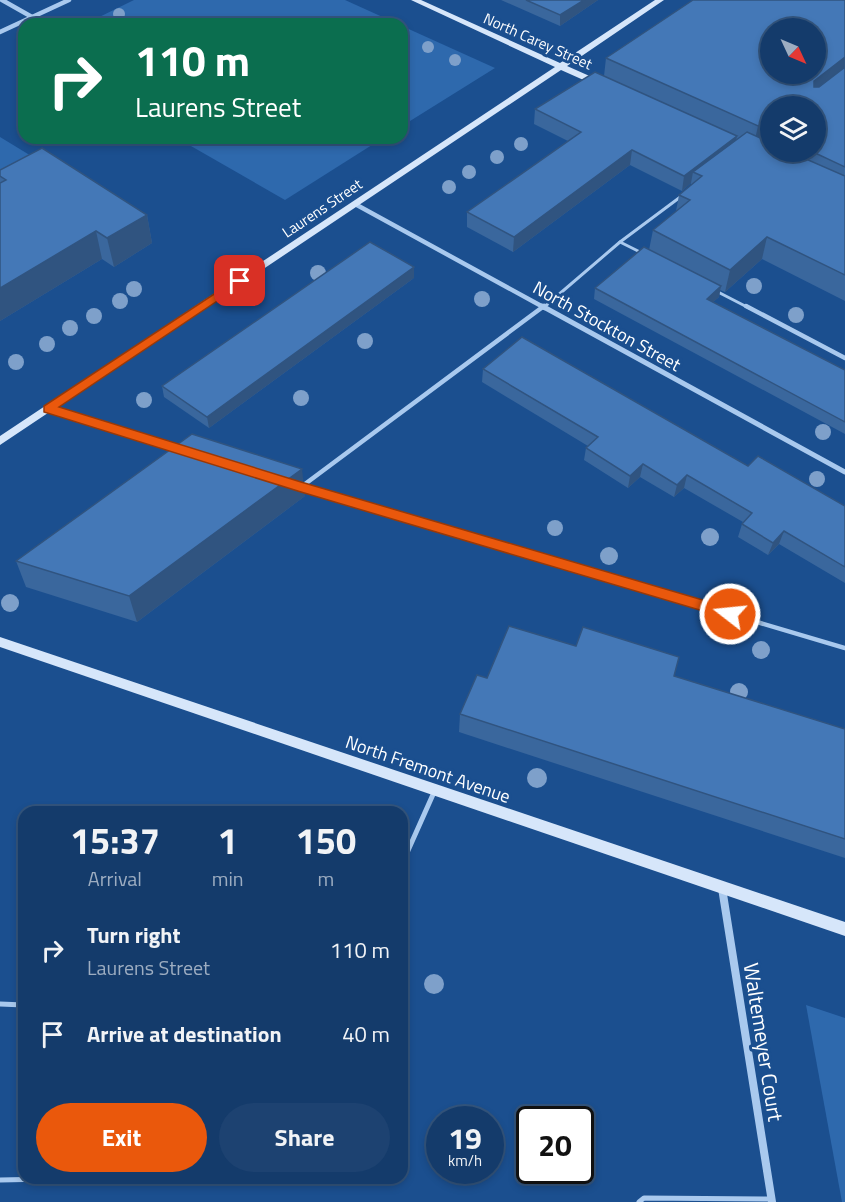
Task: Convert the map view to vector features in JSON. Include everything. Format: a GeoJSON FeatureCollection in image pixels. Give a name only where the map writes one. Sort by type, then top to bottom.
{"type":"FeatureCollection","features":[{"type":"Feature","properties":{"kind":"street"},"geometry":{"type":"LineString","coordinates":[[2,0],[33,17],[69,0]]}},
{"type":"Feature","properties":{"kind":"street","name":"North Carey Street"},"geometry":{"type":"LineString","coordinates":[[415,0],[609,88]]}},
{"type":"Feature","properties":{"kind":"street","name":"Laurens Street"},"geometry":{"type":"LineString","coordinates":[[0,441],[660,0]]}},
{"type":"Feature","properties":{"kind":"street"},"geometry":{"type":"LineString","coordinates":[[0,32],[18,24]]}},
{"type":"Feature","properties":{"kind":"street","name":"North Stockton Street"},"geometry":{"type":"LineString","coordinates":[[356,204],[845,472]]}},
{"type":"Feature","properties":{"kind":"street","name":"North Fremont Avenue"},"geometry":{"type":"LineString","coordinates":[[0,642],[845,929]]}},
{"type":"Feature","properties":{"kind":"street","name":"Waltemeyer Court"},"geometry":{"type":"LineString","coordinates":[[722,887],[771,1201]]}},
{"type":"Feature","properties":{"kind":"lane"},"geometry":{"type":"LineString","coordinates":[[301,487],[545,307],[620,242],[686,193]]}},
{"type":"Feature","properties":{"kind":"lane"},"geometry":{"type":"LineString","coordinates":[[620,242],[651,258]]}},
{"type":"Feature","properties":{"kind":"lane"},"geometry":{"type":"LineString","coordinates":[[712,290],[845,358]]}},
{"type":"Feature","properties":{"kind":"lane"},"geometry":{"type":"LineString","coordinates":[[48,409],[189,452]]}},
{"type":"Feature","properties":{"kind":"lane"},"geometry":{"type":"LineString","coordinates":[[290,483],[845,648]]}},
{"type":"Feature","properties":{"kind":"lane"},"geometry":{"type":"LineString","coordinates":[[408,851],[435,790]]}},
{"type":"Feature","properties":{"kind":"lane"},"geometry":{"type":"LineString","coordinates":[[0,1004],[18,1005]]}},
{"type":"Feature","properties":{"kind":"lane"},"geometry":{"type":"LineString","coordinates":[[0,1180],[18,1180]]}},
{"type":"Feature","properties":{"kind":"lane"},"geometry":{"type":"LineString","coordinates":[[639,1202],[644,1198],[771,1201]]}},
{"type":"Feature","properties":{"kind":"shaded area"},"geometry":{"type":"Polygon","coordinates":[[[134,0],[345,0],[385,18],[97,18],[134,0]]]}},
{"type":"Feature","properties":{"kind":"shaded area"},"geometry":{"type":"Polygon","coordinates":[[[408,29],[495,68],[408,122],[408,29]]]}},
{"type":"Feature","properties":{"kind":"shaded area"},"geometry":{"type":"Polygon","coordinates":[[[0,137],[51,168],[0,195],[0,137]]]}},
{"type":"Feature","properties":{"kind":"shaded area"},"geometry":{"type":"Polygon","coordinates":[[[187,144],[374,144],[285,200],[187,144]]]}},
{"type":"Feature","properties":{"kind":"shaded area"},"geometry":{"type":"Polygon","coordinates":[[[806,1005],[845,1018],[845,1202],[842,1202],[806,1005]]]}},
{"type":"Feature","properties":{"kind":"building"},"geometry":{"type":"Polygon","coordinates":[[[526,0],[584,0],[560,15],[526,0]]]}},
{"type":"Feature","properties":{"kind":"building"},"geometry":{"type":"Polygon","coordinates":[[[693,0],[845,0],[845,57],[826,72],[826,18],[760,18],[760,84],[814,84],[814,87],[819,87],[826,84],[845,67],[845,167],[826,158],[826,96],[760,96],[760,124],[758,126],[606,58],[693,0]]]}},
{"type":"Feature","properties":{"kind":"building"},"geometry":{"type":"Polygon","coordinates":[[[595,72],[737,136],[684,176],[632,150],[514,237],[467,212],[581,132],[535,109],[595,72]]]}},
{"type":"Feature","properties":{"kind":"building"},"geometry":{"type":"Polygon","coordinates":[[[747,132],[760,138],[760,162],[813,162],[845,176],[845,275],[767,237],[730,270],[653,230],[690,200],[679,195],[702,176],[693,172],[747,132]]]}},
{"type":"Feature","properties":{"kind":"building"},"geometry":{"type":"Polygon","coordinates":[[[42,148],[147,215],[107,238],[96,231],[0,288],[0,183],[6,180],[0,176],[0,170],[42,148]]]}},
{"type":"Feature","properties":{"kind":"building"},"geometry":{"type":"Polygon","coordinates":[[[370,242],[414,267],[207,417],[162,386],[370,242]]]}},
{"type":"Feature","properties":{"kind":"building"},"geometry":{"type":"Polygon","coordinates":[[[644,247],[721,286],[707,299],[845,370],[845,422],[595,288],[644,247]]]}},
{"type":"Feature","properties":{"kind":"building"},"geometry":{"type":"Polygon","coordinates":[[[522,337],[748,466],[758,456],[845,506],[845,567],[784,531],[773,543],[742,524],[752,513],[687,475],[677,485],[643,464],[630,476],[586,448],[598,437],[483,369],[522,337]]]}},
{"type":"Feature","properties":{"kind":"building"},"geometry":{"type":"Polygon","coordinates":[[[192,434],[302,469],[129,596],[16,561],[192,434]]]}},
{"type":"Feature","properties":{"kind":"building"},"geometry":{"type":"Polygon","coordinates":[[[509,626],[576,646],[583,627],[679,657],[674,676],[845,729],[845,839],[460,714],[477,675],[487,678],[509,626]]]}},
{"type":"Feature","properties":{"kind":"route"},"geometry":{"type":"LineString","coordinates":[[240,281],[48,409],[301,487],[730,614]]}}]}
